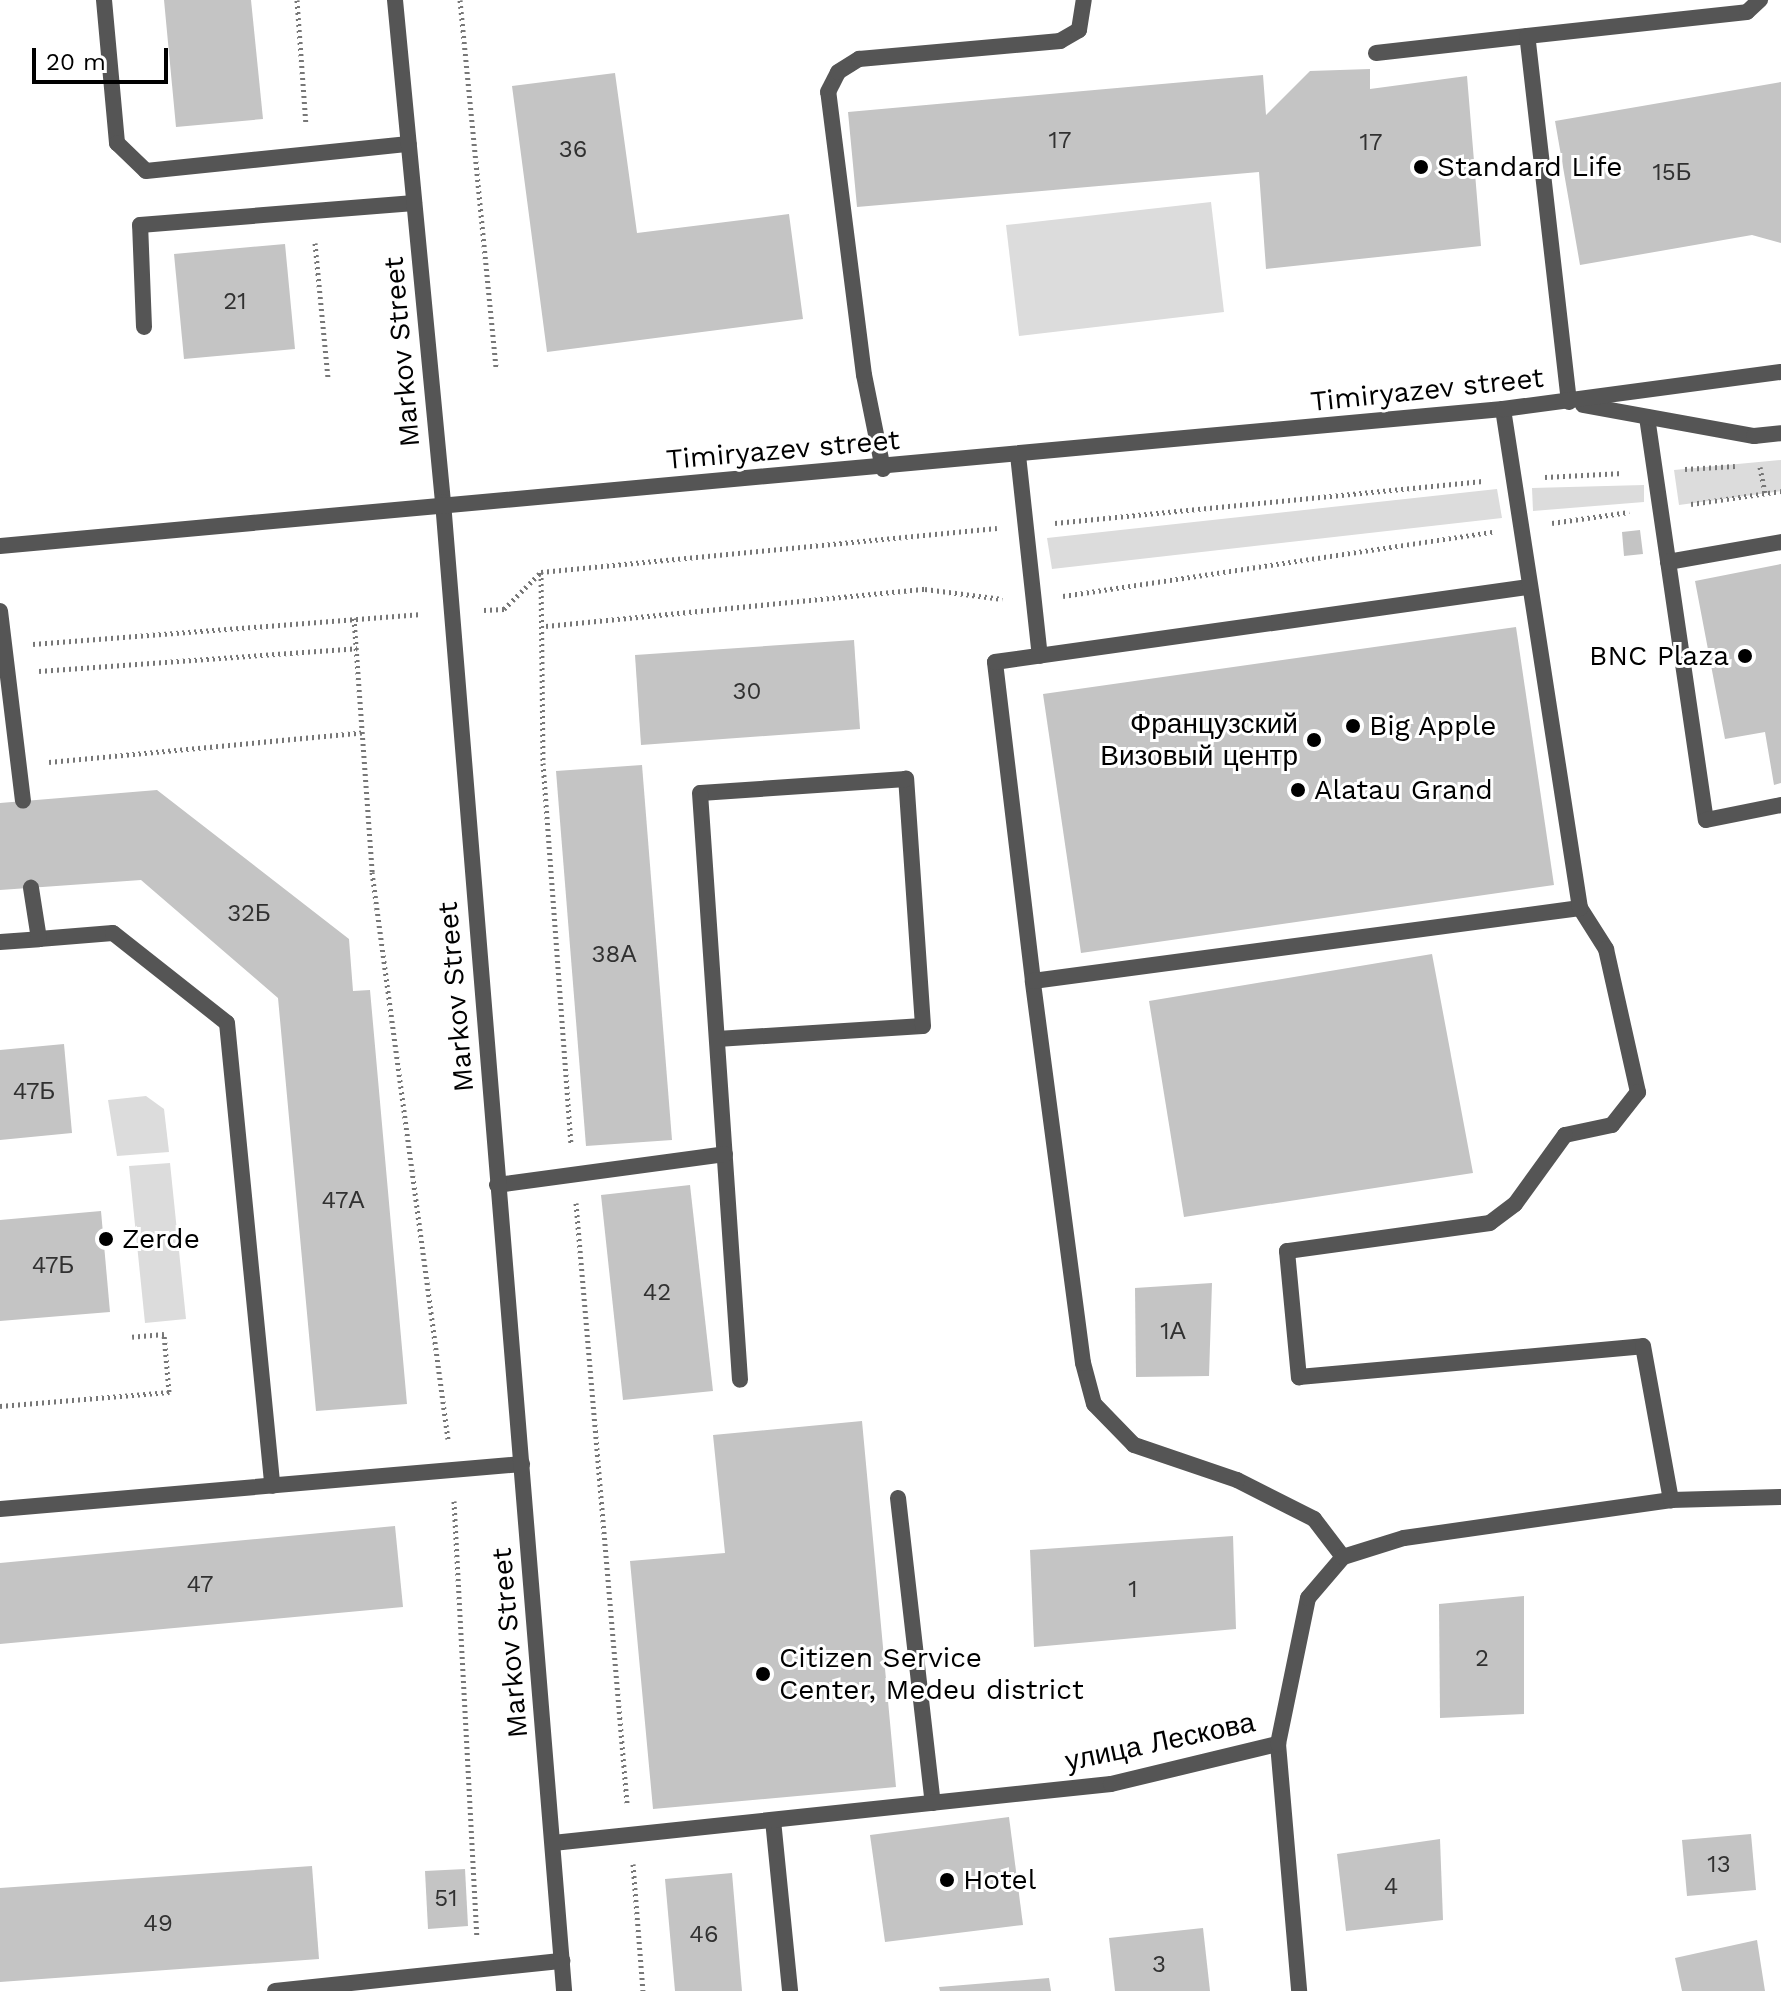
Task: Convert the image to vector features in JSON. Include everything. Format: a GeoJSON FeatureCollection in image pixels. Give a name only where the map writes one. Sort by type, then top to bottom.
{"type":"FeatureCollection","features":[{"type":"Feature","properties":{"kind":"street"},"geometry":{"type":"LineString","coordinates":[[104,0],[117,143],[146,171],[409,144]]}},
{"type":"Feature","properties":{"kind":"street","name":"Markov Street"},"geometry":{"type":"LineString","coordinates":[[395,0],[443,502],[564,1991]]}},
{"type":"Feature","properties":{"kind":"street"},"geometry":{"type":"LineString","coordinates":[[883,469],[864,375],[828,92],[838,72],[859,59],[1060,41],[1079,30],[1084,0]]}},
{"type":"Feature","properties":{"kind":"street"},"geometry":{"type":"LineString","coordinates":[[1376,53],[1747,12],[1760,0]]}},
{"type":"Feature","properties":{"kind":"street"},"geometry":{"type":"LineString","coordinates":[[1527,36],[1569,402]]}},
{"type":"Feature","properties":{"kind":"street"},"geometry":{"type":"LineString","coordinates":[[144,327],[140,225],[414,203]]}},
{"type":"Feature","properties":{"kind":"street","name":"Timiryazev street"},"geometry":{"type":"LineString","coordinates":[[0,546],[443,502],[883,469],[1503,409],[1781,372]]}},
{"type":"Feature","properties":{"kind":"street","name":"Timiryazev street"},"geometry":{"type":"LineString","coordinates":[[1569,402],[1754,436],[1781,433]]}},
{"type":"Feature","properties":{"kind":"street"},"geometry":{"type":"LineString","coordinates":[[1503,409],[1510,478],[1580,908],[1606,949],[1638,1092],[1612,1125],[1565,1135],[1515,1204],[1490,1223],[1287,1251],[1299,1377],[1643,1346],[1671,1500]]}},
{"type":"Feature","properties":{"kind":"street"},"geometry":{"type":"LineString","coordinates":[[1647,417],[1706,820],[1781,805]]}},
{"type":"Feature","properties":{"kind":"street"},"geometry":{"type":"LineString","coordinates":[[1018,455],[1040,656]]}},
{"type":"Feature","properties":{"kind":"street"},"geometry":{"type":"LineString","coordinates":[[1668,562],[1781,542]]}},
{"type":"Feature","properties":{"kind":"street"},"geometry":{"type":"LineString","coordinates":[[1528,587],[995,662],[1083,1363],[1094,1404],[1134,1445],[1237,1480],[1314,1519],[1343,1557],[1404,1538],[1671,1500],[1781,1497]]}},
{"type":"Feature","properties":{"kind":"street"},"geometry":{"type":"LineString","coordinates":[[0,611],[23,801]]}},
{"type":"Feature","properties":{"kind":"street"},"geometry":{"type":"LineString","coordinates":[[717,1039],[923,1026],[906,779],[700,793],[740,1380]]}},
{"type":"Feature","properties":{"kind":"street"},"geometry":{"type":"LineString","coordinates":[[31,888],[39,939]]}},
{"type":"Feature","properties":{"kind":"street"},"geometry":{"type":"LineString","coordinates":[[1033,981],[1580,908]]}},
{"type":"Feature","properties":{"kind":"street"},"geometry":{"type":"LineString","coordinates":[[0,942],[113,933],[227,1023],[272,1486]]}},
{"type":"Feature","properties":{"kind":"street"},"geometry":{"type":"LineString","coordinates":[[497,1185],[725,1154]]}},
{"type":"Feature","properties":{"kind":"street"},"geometry":{"type":"LineString","coordinates":[[0,1509],[522,1464]]}},
{"type":"Feature","properties":{"kind":"street"},"geometry":{"type":"LineString","coordinates":[[898,1498],[933,1803]]}},
{"type":"Feature","properties":{"kind":"street","name":"улица Лескова"},"geometry":{"type":"LineString","coordinates":[[553,1843],[1111,1784],[1278,1744],[1308,1598],[1343,1557]]}},
{"type":"Feature","properties":{"kind":"street"},"geometry":{"type":"LineString","coordinates":[[1278,1744],[1299,1991]]}},
{"type":"Feature","properties":{"kind":"street"},"geometry":{"type":"LineString","coordinates":[[773,1820],[790,1991]]}},
{"type":"Feature","properties":{"kind":"street"},"geometry":{"type":"LineString","coordinates":[[275,1991],[562,1961]]}},
{"type":"Feature","properties":{"kind":"path"},"geometry":{"type":"LineString","coordinates":[[460,0],[496,368]]}},
{"type":"Feature","properties":{"kind":"path"},"geometry":{"type":"LineString","coordinates":[[1757,455],[1765,493]]}},
{"type":"Feature","properties":{"kind":"path"},"geometry":{"type":"LineString","coordinates":[[504,609],[541,572],[1510,478],[1655,471],[1770,461]]}},
{"type":"Feature","properties":{"kind":"path"},"geometry":{"type":"LineString","coordinates":[[1060,597],[1497,531]]}},
{"type":"Feature","properties":{"kind":"path"},"geometry":{"type":"LineString","coordinates":[[541,572],[546,626],[543,763],[574,1175],[643,1991]]}},
{"type":"Feature","properties":{"kind":"path"},"geometry":{"type":"LineString","coordinates":[[546,626],[925,589],[1015,601]]}},
{"type":"Feature","properties":{"kind":"path"},"geometry":{"type":"LineString","coordinates":[[5,647],[354,618],[366,732],[372,872],[452,1470],[478,1969]]}},
{"type":"Feature","properties":{"kind":"path"},"geometry":{"type":"LineString","coordinates":[[7,673],[357,648]]}},
{"type":"Feature","properties":{"kind":"path"},"geometry":{"type":"LineString","coordinates":[[19,765],[366,732]]}},
{"type":"Feature","properties":{"kind":"path"},"geometry":{"type":"LineString","coordinates":[[0,1406],[169,1392],[164,1334],[132,1337]]}},
{"type":"Feature","properties":{"kind":"shaded area"},"geometry":{"type":"Polygon","coordinates":[[[1211,202],[1224,312],[1019,336],[1006,225],[1211,202]]]}},
{"type":"Feature","properties":{"kind":"shaded area"},"geometry":{"type":"Polygon","coordinates":[[[1781,460],[1781,491],[1679,505],[1674,470],[1781,460]]]}},
{"type":"Feature","properties":{"kind":"shaded area"},"geometry":{"type":"Polygon","coordinates":[[[1644,485],[1644,502],[1533,511],[1532,488],[1644,485]]]}},
{"type":"Feature","properties":{"kind":"shaded area"},"geometry":{"type":"Polygon","coordinates":[[[1497,489],[1502,518],[1052,569],[1047,538],[1497,489]]]}},
{"type":"Feature","properties":{"kind":"shaded area"},"geometry":{"type":"Polygon","coordinates":[[[146,1096],[164,1109],[169,1152],[117,1156],[108,1100],[146,1096]]]}},
{"type":"Feature","properties":{"kind":"shaded area"},"geometry":{"type":"Polygon","coordinates":[[[170,1163],[186,1319],[145,1323],[129,1166],[170,1163]]]}},
{"type":"Feature","properties":{"kind":"building"},"geometry":{"type":"Polygon","coordinates":[[[164,0],[251,0],[263,119],[176,127],[164,0]]]}},
{"type":"Feature","properties":{"kind":"building"},"geometry":{"type":"Polygon","coordinates":[[[1370,69],[1370,89],[1467,76],[1481,246],[1266,269],[1259,172],[857,207],[848,112],[1263,75],[1266,115],[1310,71],[1370,69]]]}},
{"type":"Feature","properties":{"kind":"building"},"geometry":{"type":"Polygon","coordinates":[[[615,73],[637,233],[789,214],[803,319],[547,352],[512,86],[615,73]]]}},
{"type":"Feature","properties":{"kind":"building"},"geometry":{"type":"Polygon","coordinates":[[[1781,82],[1781,243],[1752,235],[1580,265],[1555,121],[1781,82]]]}},
{"type":"Feature","properties":{"kind":"building"},"geometry":{"type":"Polygon","coordinates":[[[285,244],[295,349],[184,359],[174,254],[285,244]]]}},
{"type":"Feature","properties":{"kind":"building"},"geometry":{"type":"Polygon","coordinates":[[[1640,530],[1643,554],[1624,556],[1622,532],[1640,530]]]}},
{"type":"Feature","properties":{"kind":"building","name":"BNC Plaza"},"geometry":{"type":"Polygon","coordinates":[[[1781,564],[1781,783],[1774,785],[1765,732],[1725,739],[1695,581],[1781,564]]]}},
{"type":"Feature","properties":{"kind":"building","name":"Alatau Grand"},"geometry":{"type":"Polygon","coordinates":[[[1516,627],[1554,885],[1081,953],[1043,694],[1516,627]]]}},
{"type":"Feature","properties":{"kind":"building"},"geometry":{"type":"Polygon","coordinates":[[[854,640],[860,729],[641,745],[635,655],[854,640]]]}},
{"type":"Feature","properties":{"kind":"building"},"geometry":{"type":"Polygon","coordinates":[[[642,765],[672,1140],[586,1146],[556,771],[642,765]]]}},
{"type":"Feature","properties":{"kind":"building"},"geometry":{"type":"Polygon","coordinates":[[[157,790],[349,939],[353,991],[370,990],[407,1404],[316,1411],[278,998],[141,880],[0,890],[0,803],[157,790]]]}},
{"type":"Feature","properties":{"kind":"building"},"geometry":{"type":"Polygon","coordinates":[[[1432,954],[1473,1173],[1184,1217],[1149,1001],[1432,954]]]}},
{"type":"Feature","properties":{"kind":"building"},"geometry":{"type":"Polygon","coordinates":[[[64,1044],[72,1133],[0,1140],[0,1050],[64,1044]]]}},
{"type":"Feature","properties":{"kind":"building"},"geometry":{"type":"Polygon","coordinates":[[[690,1185],[713,1391],[623,1400],[601,1195],[690,1185]]]}},
{"type":"Feature","properties":{"kind":"building"},"geometry":{"type":"Polygon","coordinates":[[[101,1211],[110,1312],[0,1321],[0,1220],[101,1211]]]}},
{"type":"Feature","properties":{"kind":"building"},"geometry":{"type":"Polygon","coordinates":[[[1212,1283],[1209,1376],[1136,1377],[1135,1288],[1212,1283]]]}},
{"type":"Feature","properties":{"kind":"building","name":"Citizen Service Center, Medeu district"},"geometry":{"type":"Polygon","coordinates":[[[862,1421],[896,1787],[653,1809],[630,1561],[725,1553],[713,1435],[862,1421]]]}},
{"type":"Feature","properties":{"kind":"building"},"geometry":{"type":"Polygon","coordinates":[[[395,1526],[403,1607],[0,1644],[0,1563],[395,1526]]]}},
{"type":"Feature","properties":{"kind":"building"},"geometry":{"type":"Polygon","coordinates":[[[1233,1536],[1236,1629],[1034,1647],[1030,1550],[1233,1536]]]}},
{"type":"Feature","properties":{"kind":"building"},"geometry":{"type":"Polygon","coordinates":[[[1524,1596],[1524,1714],[1440,1718],[1439,1604],[1524,1596]]]}},
{"type":"Feature","properties":{"kind":"building","name":"Hotel"},"geometry":{"type":"Polygon","coordinates":[[[1009,1817],[1023,1925],[885,1942],[870,1835],[1009,1817]]]}},
{"type":"Feature","properties":{"kind":"building"},"geometry":{"type":"Polygon","coordinates":[[[1751,1834],[1756,1890],[1687,1896],[1682,1840],[1751,1834]]]}},
{"type":"Feature","properties":{"kind":"building"},"geometry":{"type":"Polygon","coordinates":[[[1440,1839],[1443,1920],[1346,1931],[1337,1854],[1440,1839]]]}},
{"type":"Feature","properties":{"kind":"building"},"geometry":{"type":"Polygon","coordinates":[[[312,1866],[319,1959],[0,1982],[0,1888],[312,1866]]]}},
{"type":"Feature","properties":{"kind":"building"},"geometry":{"type":"Polygon","coordinates":[[[465,1869],[468,1926],[428,1929],[425,1871],[465,1869]]]}},
{"type":"Feature","properties":{"kind":"building"},"geometry":{"type":"Polygon","coordinates":[[[732,1873],[742,1991],[675,1991],[665,1879],[732,1873]]]}},
{"type":"Feature","properties":{"kind":"building"},"geometry":{"type":"Polygon","coordinates":[[[1203,1928],[1210,1991],[1115,1991],[1109,1938],[1203,1928]]]}},
{"type":"Feature","properties":{"kind":"building"},"geometry":{"type":"Polygon","coordinates":[[[1757,1940],[1765,1991],[1682,1991],[1675,1958],[1757,1940]]]}},
{"type":"Feature","properties":{"kind":"building"},"geometry":{"type":"Polygon","coordinates":[[[1049,1978],[1051,1991],[940,1991],[939,1987],[1049,1978]]]}},
{"type":"Feature","properties":{"kind":"place","name":"Standard Life"},"geometry":{"type":"Point","coordinates":[1421,167]}},
{"type":"Feature","properties":{"kind":"place","name":"BNC Plaza"},"geometry":{"type":"Point","coordinates":[1745,656]}},
{"type":"Feature","properties":{"kind":"place","name":"Big Apple"},"geometry":{"type":"Point","coordinates":[1353,726]}},
{"type":"Feature","properties":{"kind":"place","name":"Французский Визовый центр"},"geometry":{"type":"Point","coordinates":[1314,740]}},
{"type":"Feature","properties":{"kind":"place","name":"Alatau Grand"},"geometry":{"type":"Point","coordinates":[1298,790]}},
{"type":"Feature","properties":{"kind":"place","name":"Zerde"},"geometry":{"type":"Point","coordinates":[106,1239]}},
{"type":"Feature","properties":{"kind":"place","name":"Citizen Service Center, Medeu district"},"geometry":{"type":"Point","coordinates":[763,1674]}},
{"type":"Feature","properties":{"kind":"place","name":"Hotel"},"geometry":{"type":"Point","coordinates":[947,1880]}}]}
